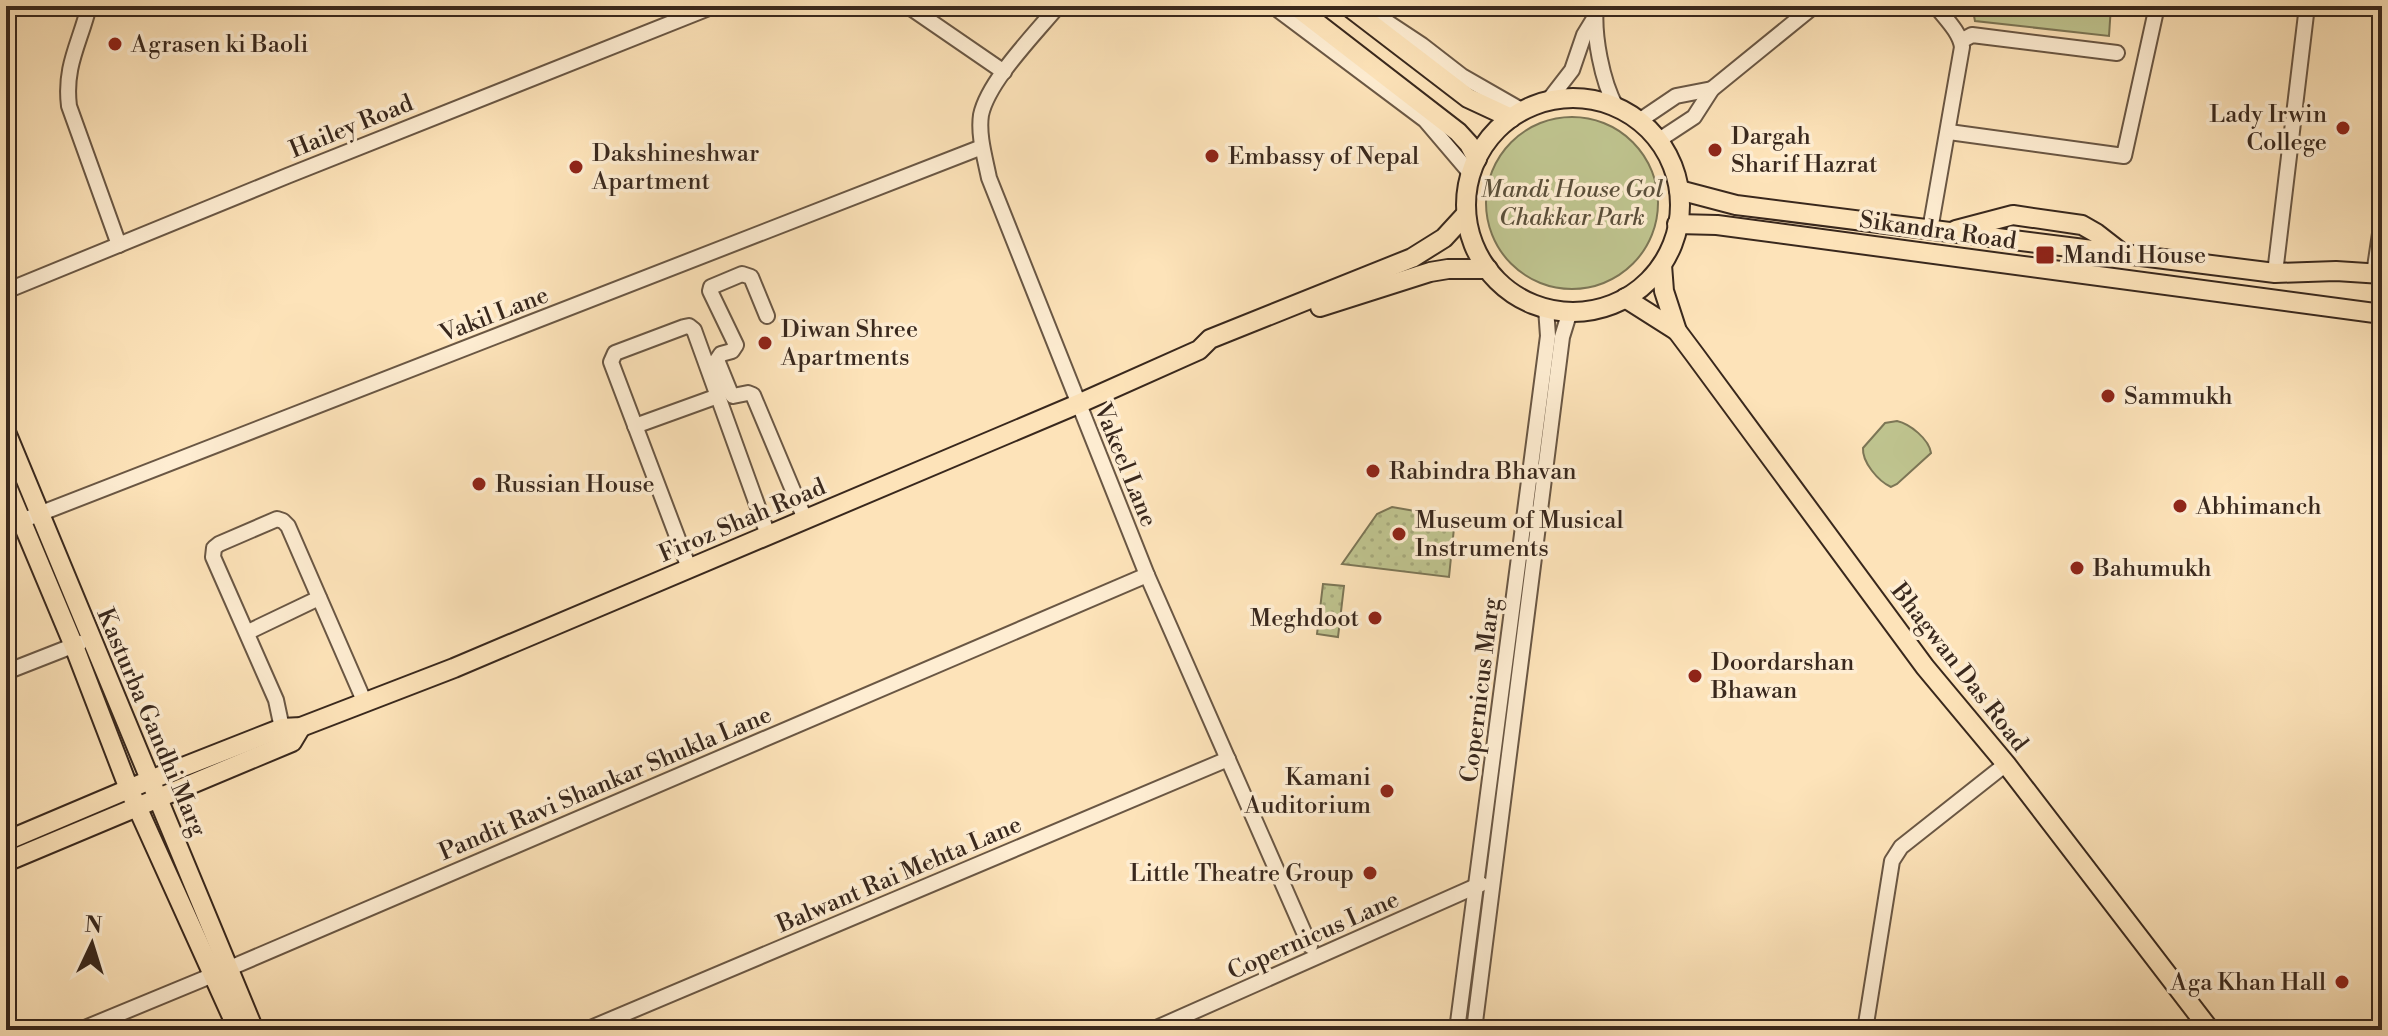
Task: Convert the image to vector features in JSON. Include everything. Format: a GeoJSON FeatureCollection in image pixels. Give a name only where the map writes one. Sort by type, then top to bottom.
{"type":"FeatureCollection","features":[{"type":"Feature","properties":{"kind":"main road"},"geometry":{"type":"LineString","coordinates":[[1295,6],[1458,132],[1469,144],[1474,166]]}},
{"type":"Feature","properties":{"kind":"main road"},"geometry":{"type":"LineString","coordinates":[[1348,6],[1468,98],[1517,115]]}},
{"type":"Feature","properties":{"kind":"main road"},"geometry":{"type":"LineString","coordinates":[[1582,99],[1616,107],[1639,121],[1659,140],[1672,164],[1679,190],[1680,212],[1670,251],[1662,265],[1638,290],[1602,308],[1570,311],[1546,308],[1528,301],[1513,293],[1488,269],[1472,239],[1466,214],[1474,166],[1491,136],[1517,115],[1548,101],[1582,99]]}},
{"type":"Feature","properties":{"kind":"main road","name":"Sikandra Road"},"geometry":{"type":"LineString","coordinates":[[1679,190],[1722,203],[2125,255],[2275,273],[2336,271],[2378,274]]}},
{"type":"Feature","properties":{"kind":"main road","name":"Firoz Shah Road"},"geometry":{"type":"LineString","coordinates":[[6,841],[282,728],[301,727],[454,668],[1078,404],[1199,350],[1210,339],[1412,258],[1444,238],[1466,214]]}},
{"type":"Feature","properties":{"kind":"main road"},"geometry":{"type":"LineString","coordinates":[[1939,232],[2013,215],[2082,225],[2125,255]]}},
{"type":"Feature","properties":{"kind":"main road","name":"Sikandra Road"},"geometry":{"type":"LineString","coordinates":[[1677,224],[1717,225],[2382,314]]}},
{"type":"Feature","properties":{"kind":"main road","name":"Bhagwan Das Road"},"geometry":{"type":"LineString","coordinates":[[1662,265],[1664,291],[1677,331],[1925,667],[2006,764],[2210,1030]]}},
{"type":"Feature","properties":{"kind":"main road","name":"Firoz Shah Road"},"geometry":{"type":"LineString","coordinates":[[1199,350],[1213,351],[1331,303],[1421,274],[1448,269],[1488,269]]}},
{"type":"Feature","properties":{"kind":"main road","name":"Bhagwan Das Road"},"geometry":{"type":"LineString","coordinates":[[1625,298],[1677,331]]}},
{"type":"Feature","properties":{"kind":"main road","name":"Kasturba Gandhi Marg"},"geometry":{"type":"LineString","coordinates":[[6,432],[30,518],[83,642],[158,799],[222,971],[238,1030]]}},
{"type":"Feature","properties":{"kind":"main road","name":"Kasturba Gandhi Marg"},"geometry":{"type":"LineString","coordinates":[[6,484],[30,518]]}},
{"type":"Feature","properties":{"kind":"main road","name":"Kasturba Gandhi Marg"},"geometry":{"type":"LineString","coordinates":[[83,642],[129,789],[254,1030]]}},
{"type":"Feature","properties":{"kind":"main road","name":"Firoz Shah Road"},"geometry":{"type":"LineString","coordinates":[[6,862],[292,742],[301,727]]}},
{"type":"Feature","properties":{"kind":"street"},"geometry":{"type":"LineString","coordinates":[[89,6],[66,86],[69,106],[119,245]]}},
{"type":"Feature","properties":{"kind":"street","name":"Hailey Road"},"geometry":{"type":"LineString","coordinates":[[6,291],[714,6]]}},
{"type":"Feature","properties":{"kind":"street"},"geometry":{"type":"LineString","coordinates":[[908,6],[1004,72]]}},
{"type":"Feature","properties":{"kind":"street","name":"Vakeel Lane"},"geometry":{"type":"LineString","coordinates":[[1058,6],[990,92],[981,115],[982,147],[989,178],[1147,575],[1310,946]]}},
{"type":"Feature","properties":{"kind":"street"},"geometry":{"type":"LineString","coordinates":[[1273,6],[1425,120],[1474,166]]}},
{"type":"Feature","properties":{"kind":"street"},"geometry":{"type":"LineString","coordinates":[[1363,6],[1517,115]]}},
{"type":"Feature","properties":{"kind":"street"},"geometry":{"type":"LineString","coordinates":[[1659,140],[1694,117],[1712,89],[1814,6]]}},
{"type":"Feature","properties":{"kind":"street"},"geometry":{"type":"LineString","coordinates":[[1936,6],[1961,41],[1939,232]]}},
{"type":"Feature","properties":{"kind":"street"},"geometry":{"type":"LineString","coordinates":[[1949,132],[2124,156],[2157,6]]}},
{"type":"Feature","properties":{"kind":"street"},"geometry":{"type":"LineString","coordinates":[[2275,273],[2307,6]]}},
{"type":"Feature","properties":{"kind":"street"},"geometry":{"type":"LineString","coordinates":[[1548,101],[1572,70],[1595,11]]}},
{"type":"Feature","properties":{"kind":"street"},"geometry":{"type":"LineString","coordinates":[[1595,11],[1599,56],[1609,94],[1616,107]]}},
{"type":"Feature","properties":{"kind":"street"},"geometry":{"type":"LineString","coordinates":[[1961,41],[1972,35],[2117,53]]}},
{"type":"Feature","properties":{"kind":"street"},"geometry":{"type":"LineString","coordinates":[[1639,121],[1676,96],[1712,89]]}},
{"type":"Feature","properties":{"kind":"street","name":"Vakil Lane"},"geometry":{"type":"LineString","coordinates":[[30,518],[982,147]]}},
{"type":"Feature","properties":{"kind":"street"},"geometry":{"type":"LineString","coordinates":[[2378,274],[2382,220]]}},
{"type":"Feature","properties":{"kind":"street"},"geometry":{"type":"LineString","coordinates":[[767,316],[748,274],[711,287],[710,291],[736,345],[717,360],[733,396],[753,395],[805,519]]}},
{"type":"Feature","properties":{"kind":"street","name":"Copernicus Marg"},"geometry":{"type":"LineString","coordinates":[[1457,1030],[1548,336],[1546,308]]}},
{"type":"Feature","properties":{"kind":"street","name":"Copernicus Marg"},"geometry":{"type":"LineString","coordinates":[[1474,1030],[1562,337],[1570,311]]}},
{"type":"Feature","properties":{"kind":"street"},"geometry":{"type":"LineString","coordinates":[[689,568],[611,362],[615,353],[684,327],[694,330],[768,535]]}},
{"type":"Feature","properties":{"kind":"street"},"geometry":{"type":"LineString","coordinates":[[635,426],[718,396]]}},
{"type":"Feature","properties":{"kind":"street"},"geometry":{"type":"LineString","coordinates":[[282,728],[276,700],[213,557],[214,548],[219,544],[277,519],[288,526],[365,703]]}},
{"type":"Feature","properties":{"kind":"street","name":"Pandit Ravi Shankar Shukla Lane"},"geometry":{"type":"LineString","coordinates":[[80,1030],[1147,575]]}},
{"type":"Feature","properties":{"kind":"street"},"geometry":{"type":"LineString","coordinates":[[248,632],[319,598]]}},
{"type":"Feature","properties":{"kind":"street"},"geometry":{"type":"LineString","coordinates":[[6,672],[83,642]]}},
{"type":"Feature","properties":{"kind":"street","name":"Balwant Rai Mehta Lane"},"geometry":{"type":"LineString","coordinates":[[586,1030],[1228,759]]}},
{"type":"Feature","properties":{"kind":"street"},"geometry":{"type":"LineString","coordinates":[[1865,1030],[1892,861],[1896,853],[2006,764]]}},
{"type":"Feature","properties":{"kind":"street","name":"Copernicus Lane"},"geometry":{"type":"LineString","coordinates":[[1152,1030],[1493,880]]}},
{"type":"Feature","properties":{"kind":"green space"},"geometry":{"type":"Polygon","coordinates":[[[1972,6],[2111,6],[2109,36],[1975,21],[1972,6]]]}},
{"type":"Feature","properties":{"kind":"green space","name":"Mandi House Gol Chakkar Park"},"geometry":{"type":"Polygon","coordinates":[[[1572,117],[1605,123],[1633,142],[1652,170],[1658,203],[1652,236],[1633,264],[1605,283],[1572,289],[1539,283],[1511,264],[1492,236],[1486,203],[1492,170],[1511,142],[1539,123],[1572,117]]]}},
{"type":"Feature","properties":{"kind":"green space"},"geometry":{"type":"Polygon","coordinates":[[[1897,421],[1918,433],[1931,453],[1891,487],[1872,470],[1863,448],[1885,423],[1897,421]]]}},
{"type":"Feature","properties":{"kind":"green space"},"geometry":{"type":"Polygon","coordinates":[[[1392,507],[1455,518],[1449,577],[1342,564],[1377,514],[1392,507]]]}},
{"type":"Feature","properties":{"kind":"green space"},"geometry":{"type":"Polygon","coordinates":[[[1323,584],[1344,586],[1338,637],[1317,634],[1323,584]]]}},
{"type":"Feature","properties":{"kind":"place","name":"Agrasen ki Baoli"},"geometry":{"type":"Point","coordinates":[115,44]}},
{"type":"Feature","properties":{"kind":"place","name":"Lady Irwin College"},"geometry":{"type":"Point","coordinates":[2343,128]}},
{"type":"Feature","properties":{"kind":"place","name":"Dargah Sharif Hazrat"},"geometry":{"type":"Point","coordinates":[1715,150]}},
{"type":"Feature","properties":{"kind":"place","name":"Embassy of Nepal"},"geometry":{"type":"Point","coordinates":[1212,156]}},
{"type":"Feature","properties":{"kind":"place","name":"Dakshineshwar Apartment"},"geometry":{"type":"Point","coordinates":[576,167]}},
{"type":"Feature","properties":{"kind":"place","name":"Mandi House"},"geometry":{"type":"Point","coordinates":[2045,255]}},
{"type":"Feature","properties":{"kind":"place","name":"Diwan Shree Apartments"},"geometry":{"type":"Point","coordinates":[765,343]}},
{"type":"Feature","properties":{"kind":"place","name":"Sammukh"},"geometry":{"type":"Point","coordinates":[2108,396]}},
{"type":"Feature","properties":{"kind":"place","name":"Rabindra Bhavan"},"geometry":{"type":"Point","coordinates":[1373,471]}},
{"type":"Feature","properties":{"kind":"place","name":"Russian House"},"geometry":{"type":"Point","coordinates":[479,484]}},
{"type":"Feature","properties":{"kind":"place","name":"Abhimanch"},"geometry":{"type":"Point","coordinates":[2180,506]}},
{"type":"Feature","properties":{"kind":"place","name":"Museum of Musical Instruments"},"geometry":{"type":"Point","coordinates":[1399,534]}},
{"type":"Feature","properties":{"kind":"place","name":"Bahumukh"},"geometry":{"type":"Point","coordinates":[2077,568]}},
{"type":"Feature","properties":{"kind":"place","name":"Meghdoot"},"geometry":{"type":"Point","coordinates":[1375,618]}},
{"type":"Feature","properties":{"kind":"place","name":"Doordarshan Bhawan"},"geometry":{"type":"Point","coordinates":[1695,676]}},
{"type":"Feature","properties":{"kind":"place","name":"Kamani Auditorium"},"geometry":{"type":"Point","coordinates":[1387,791]}},
{"type":"Feature","properties":{"kind":"place","name":"Little Theatre Group"},"geometry":{"type":"Point","coordinates":[1370,873]}},
{"type":"Feature","properties":{"kind":"place","name":"Aga Khan Hall"},"geometry":{"type":"Point","coordinates":[2342,982]}}]}
